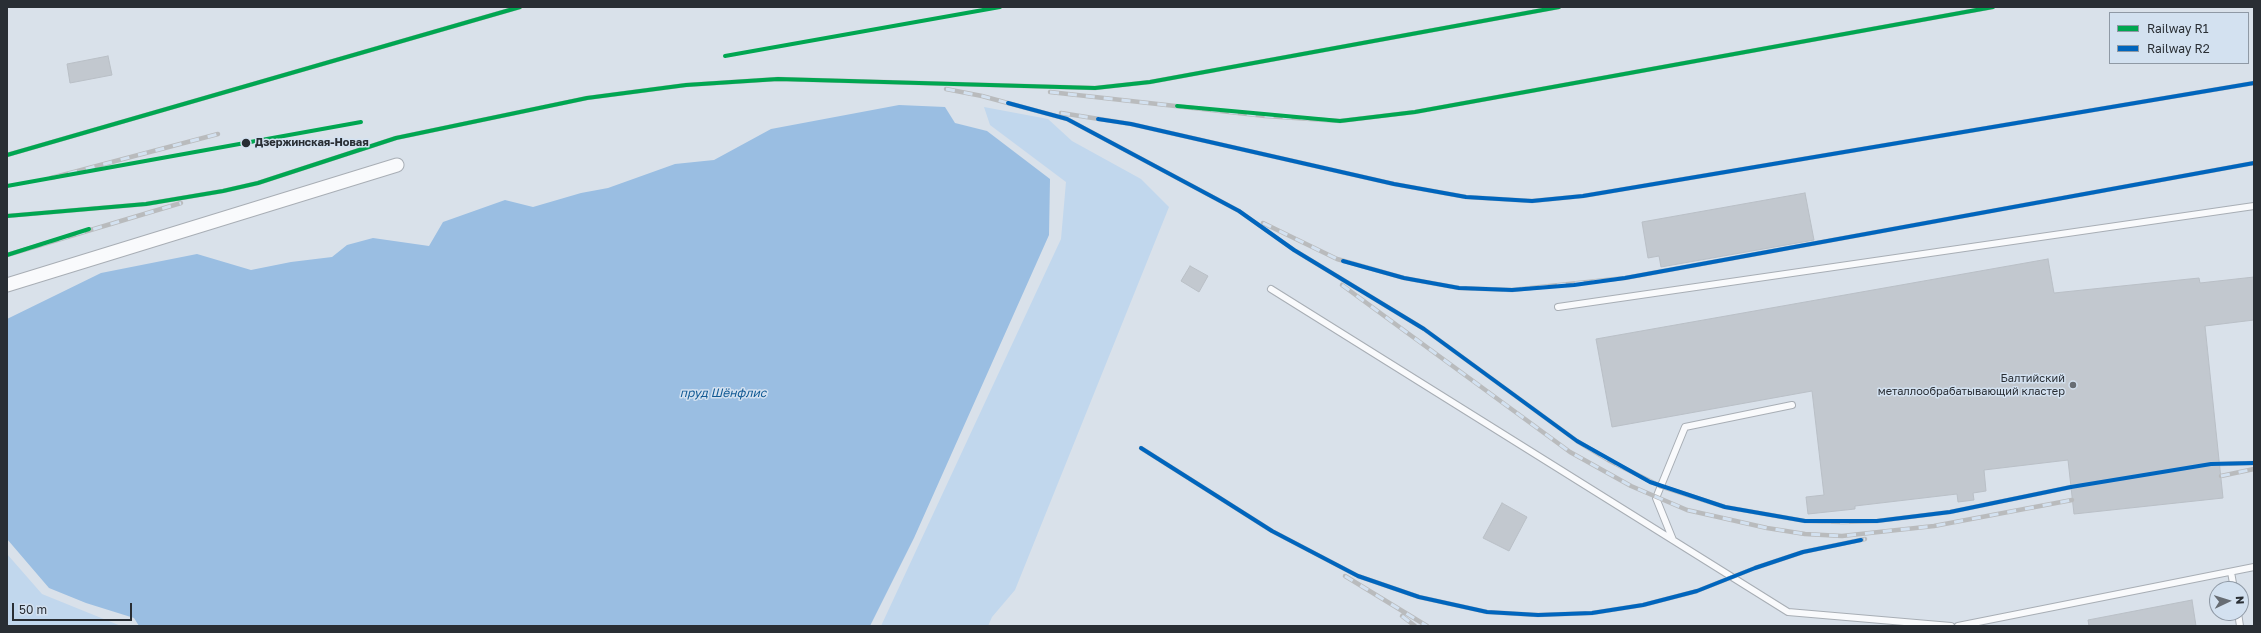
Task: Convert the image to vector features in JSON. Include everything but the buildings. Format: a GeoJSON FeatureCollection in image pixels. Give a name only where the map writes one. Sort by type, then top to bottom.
{"type":"FeatureCollection","features":[{"type":"Feature","properties":{"kind":"street"},"geometry":{"type":"LineString","coordinates":[[7,285],[397,165]]}},
{"type":"Feature","properties":{"kind":"lane"},"geometry":{"type":"LineString","coordinates":[[1558,307],[2254,206]]}},
{"type":"Feature","properties":{"kind":"lane"},"geometry":{"type":"LineString","coordinates":[[1271,289],[1788,612],[1950,626]]}},
{"type":"Feature","properties":{"kind":"lane"},"geometry":{"type":"LineString","coordinates":[[1673,540],[1656,498],[1685,427],[1792,405]]}},
{"type":"Feature","properties":{"kind":"lane"},"geometry":{"type":"LineString","coordinates":[[1958,626],[2254,568]]}},
{"type":"Feature","properties":{"kind":"lane"},"geometry":{"type":"LineString","coordinates":[[2231,572],[2233,581]]}},
{"type":"Feature","properties":{"kind":"shaded area"},"geometry":{"type":"Polygon","coordinates":[[[984,107],[1048,119],[1072,141],[1141,179],[1169,207],[1015,590],[992,617],[988,626],[881,626],[1061,239],[1066,182],[990,125],[984,107]]]}},
{"type":"Feature","properties":{"kind":"shaded area"},"geometry":{"type":"Polygon","coordinates":[[[7,554],[42,594],[121,626],[7,626],[7,554]]]}},
{"type":"Feature","properties":{"kind":"water","name":"пруд Шёнфлис"},"geometry":{"type":"Polygon","coordinates":[[[899,105],[945,107],[955,123],[987,131],[1050,179],[1049,235],[914,538],[870,626],[139,626],[134,618],[86,603],[49,588],[7,539],[7,319],[101,273],[197,254],[251,270],[291,262],[332,257],[347,245],[373,238],[429,246],[443,222],[505,200],[533,207],[581,193],[608,188],[675,164],[714,160],[771,129],[899,105]]]}},
{"type":"Feature","properties":{"kind":"railway"},"geometry":{"type":"LineString","coordinates":[[7,155],[520,7]]}},
{"type":"Feature","properties":{"kind":"railway"},"geometry":{"type":"LineString","coordinates":[[7,216],[146,204],[223,191],[258,183],[396,138],[587,98],[686,85],[778,79],[1095,88],[1150,82],[1559,7]]}},
{"type":"Feature","properties":{"kind":"railway"},"geometry":{"type":"LineString","coordinates":[[1050,92],[1265,116],[1340,121],[1415,112],[1993,7]]}},
{"type":"Feature","properties":{"kind":"railway"},"geometry":{"type":"LineString","coordinates":[[1061,113],[1131,124],[1394,184],[1466,197],[1532,201],[1583,196],[2254,83]]}},
{"type":"Feature","properties":{"kind":"railway"},"geometry":{"type":"LineString","coordinates":[[946,89],[982,96],[1067,119],[1239,211],[1294,250],[1424,329],[1577,441],[1610,461],[1660,486],[1725,507],[1805,521],[1843,522],[1877,521],[1950,512],[2071,487]]}},
{"type":"Feature","properties":{"kind":"railway"},"geometry":{"type":"LineString","coordinates":[[51,178],[218,134]]}},
{"type":"Feature","properties":{"kind":"railway"},"geometry":{"type":"LineString","coordinates":[[1263,223],[1337,259],[1404,278],[1459,288],[1512,290],[1625,278],[2254,163]]}},
{"type":"Feature","properties":{"kind":"railway"},"geometry":{"type":"LineString","coordinates":[[7,255],[181,203]]}},
{"type":"Feature","properties":{"kind":"railway"},"geometry":{"type":"LineString","coordinates":[[1342,285],[1570,452],[1631,486],[1687,510],[1767,528],[1805,534],[1842,536],[1934,526],[2072,500]]}},
{"type":"Feature","properties":{"kind":"railway"},"geometry":{"type":"LineString","coordinates":[[1141,448],[1272,531],[1358,576],[1419,597],[1487,612],[1538,615],[1592,613],[1643,605],[1697,591],[1755,568],[1803,552],[1865,539]]}},
{"type":"Feature","properties":{"kind":"railway"},"geometry":{"type":"LineString","coordinates":[[2220,464],[2254,463]]}},
{"type":"Feature","properties":{"kind":"railway"},"geometry":{"type":"LineString","coordinates":[[2221,476],[2254,469]]}},
{"type":"Feature","properties":{"kind":"railway"},"geometry":{"type":"LineString","coordinates":[[1345,576],[1427,626]]}},
{"type":"Feature","properties":{"kind":"railway"},"geometry":{"type":"LineString","coordinates":[[1402,616],[1415,626]]}},
{"type":"Feature","properties":{"kind":"rail line","name":"R1"},"geometry":{"type":"LineString","coordinates":[[7,155],[520,7]]}},
{"type":"Feature","properties":{"kind":"rail line","name":"R1"},"geometry":{"type":"LineString","coordinates":[[725,56],[1000,7]]}},
{"type":"Feature","properties":{"kind":"rail line","name":"R1"},"geometry":{"type":"LineString","coordinates":[[7,216],[146,204],[223,191],[258,183],[396,138],[587,98],[686,85],[778,79],[1095,88],[1150,82],[1559,7]]}},
{"type":"Feature","properties":{"kind":"rail line","name":"R1"},"geometry":{"type":"LineString","coordinates":[[1177,106],[1340,121],[1415,112],[1993,7]]}},
{"type":"Feature","properties":{"kind":"rail line","name":"R2"},"geometry":{"type":"LineString","coordinates":[[1098,119],[1131,124],[1394,184],[1466,197],[1532,201],[1583,196],[2254,83]]}},
{"type":"Feature","properties":{"kind":"rail line","name":"R2"},"geometry":{"type":"LineString","coordinates":[[1008,103],[1067,119],[1239,211],[1294,250],[1424,329],[1577,441],[1650,482],[1725,507],[1805,521],[1877,521],[1950,512],[2071,487],[2211,464],[2254,463]]}},
{"type":"Feature","properties":{"kind":"rail line","name":"R1"},"geometry":{"type":"LineString","coordinates":[[7,186],[361,122]]}},
{"type":"Feature","properties":{"kind":"rail line","name":"R2"},"geometry":{"type":"LineString","coordinates":[[1343,261],[1404,278],[1459,288],[1512,290],[1574,285],[1625,278],[2254,163]]}},
{"type":"Feature","properties":{"kind":"rail line","name":"R1"},"geometry":{"type":"LineString","coordinates":[[7,255],[89,229]]}},
{"type":"Feature","properties":{"kind":"rail line","name":"R2"},"geometry":{"type":"LineString","coordinates":[[1141,448],[1272,531],[1358,576],[1419,597],[1487,612],[1538,615],[1592,613],[1643,605],[1697,591],[1755,568],[1803,552],[1861,540]]}},
{"type":"Feature","properties":{"kind":"place","name":"Дзержинская-Новая"},"geometry":{"type":"Point","coordinates":[246,143]}},
{"type":"Feature","properties":{"kind":"place","name":"Балтийский металлообрабатывающий кластер"},"geometry":{"type":"Point","coordinates":[2073,385]}}]}
